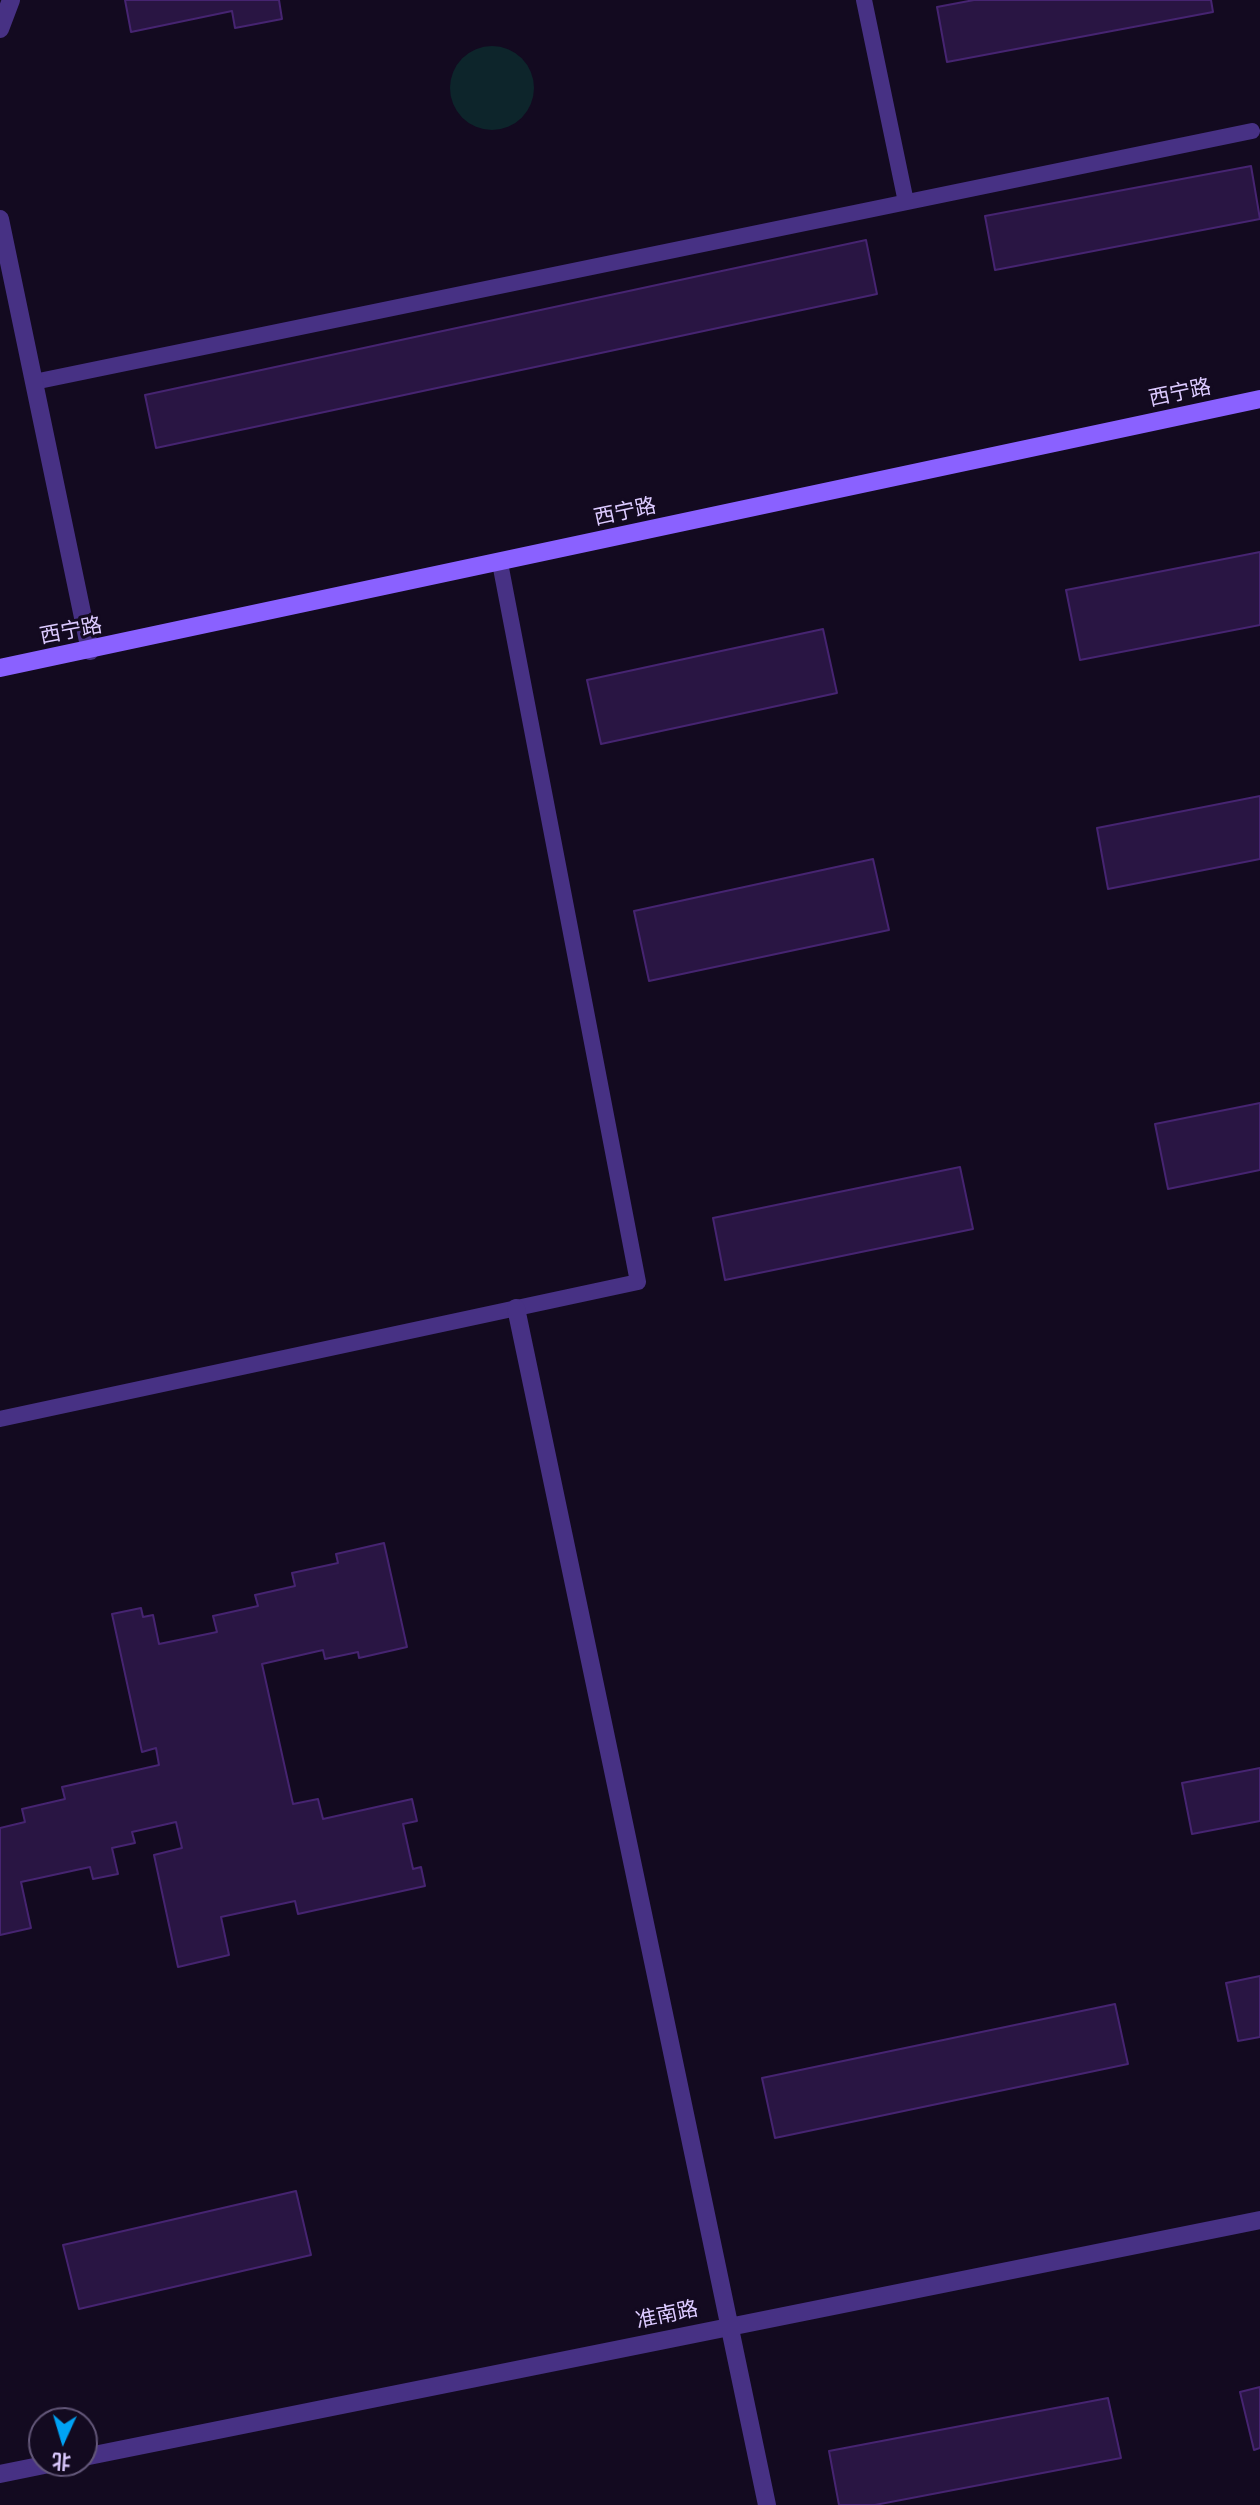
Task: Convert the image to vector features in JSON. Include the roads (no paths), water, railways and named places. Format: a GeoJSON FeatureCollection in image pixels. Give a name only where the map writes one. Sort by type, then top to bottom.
{"type":"FeatureCollection","features":[{"type":"Feature","properties":{"kind":"street"},"geometry":{"type":"LineString","coordinates":[[0,29],[11,0]]}},
{"type":"Feature","properties":{"kind":"street"},"geometry":{"type":"LineString","coordinates":[[0,219],[90,651]]}},
{"type":"Feature","properties":{"kind":"street","name":"西宁路"},"geometry":{"type":"LineString","coordinates":[[0,668],[90,651],[1260,399]]}},
{"type":"Feature","properties":{"kind":"street"},"geometry":{"type":"LineString","coordinates":[[516,1308],[767,2505]]}},
{"type":"Feature","properties":{"kind":"street","name":"准南路"},"geometry":{"type":"LineString","coordinates":[[98,2454],[1260,2220]]}},
{"type":"Feature","properties":{"kind":"street"},"geometry":{"type":"LineString","coordinates":[[0,2474],[28,2468]]}},
{"type":"Feature","properties":{"kind":"lane"},"geometry":{"type":"LineString","coordinates":[[864,0],[906,202]]}},
{"type":"Feature","properties":{"kind":"lane"},"geometry":{"type":"LineString","coordinates":[[34,382],[1252,131]]}},
{"type":"Feature","properties":{"kind":"lane"},"geometry":{"type":"LineString","coordinates":[[0,1419],[638,1282],[500,563]]}}]}
